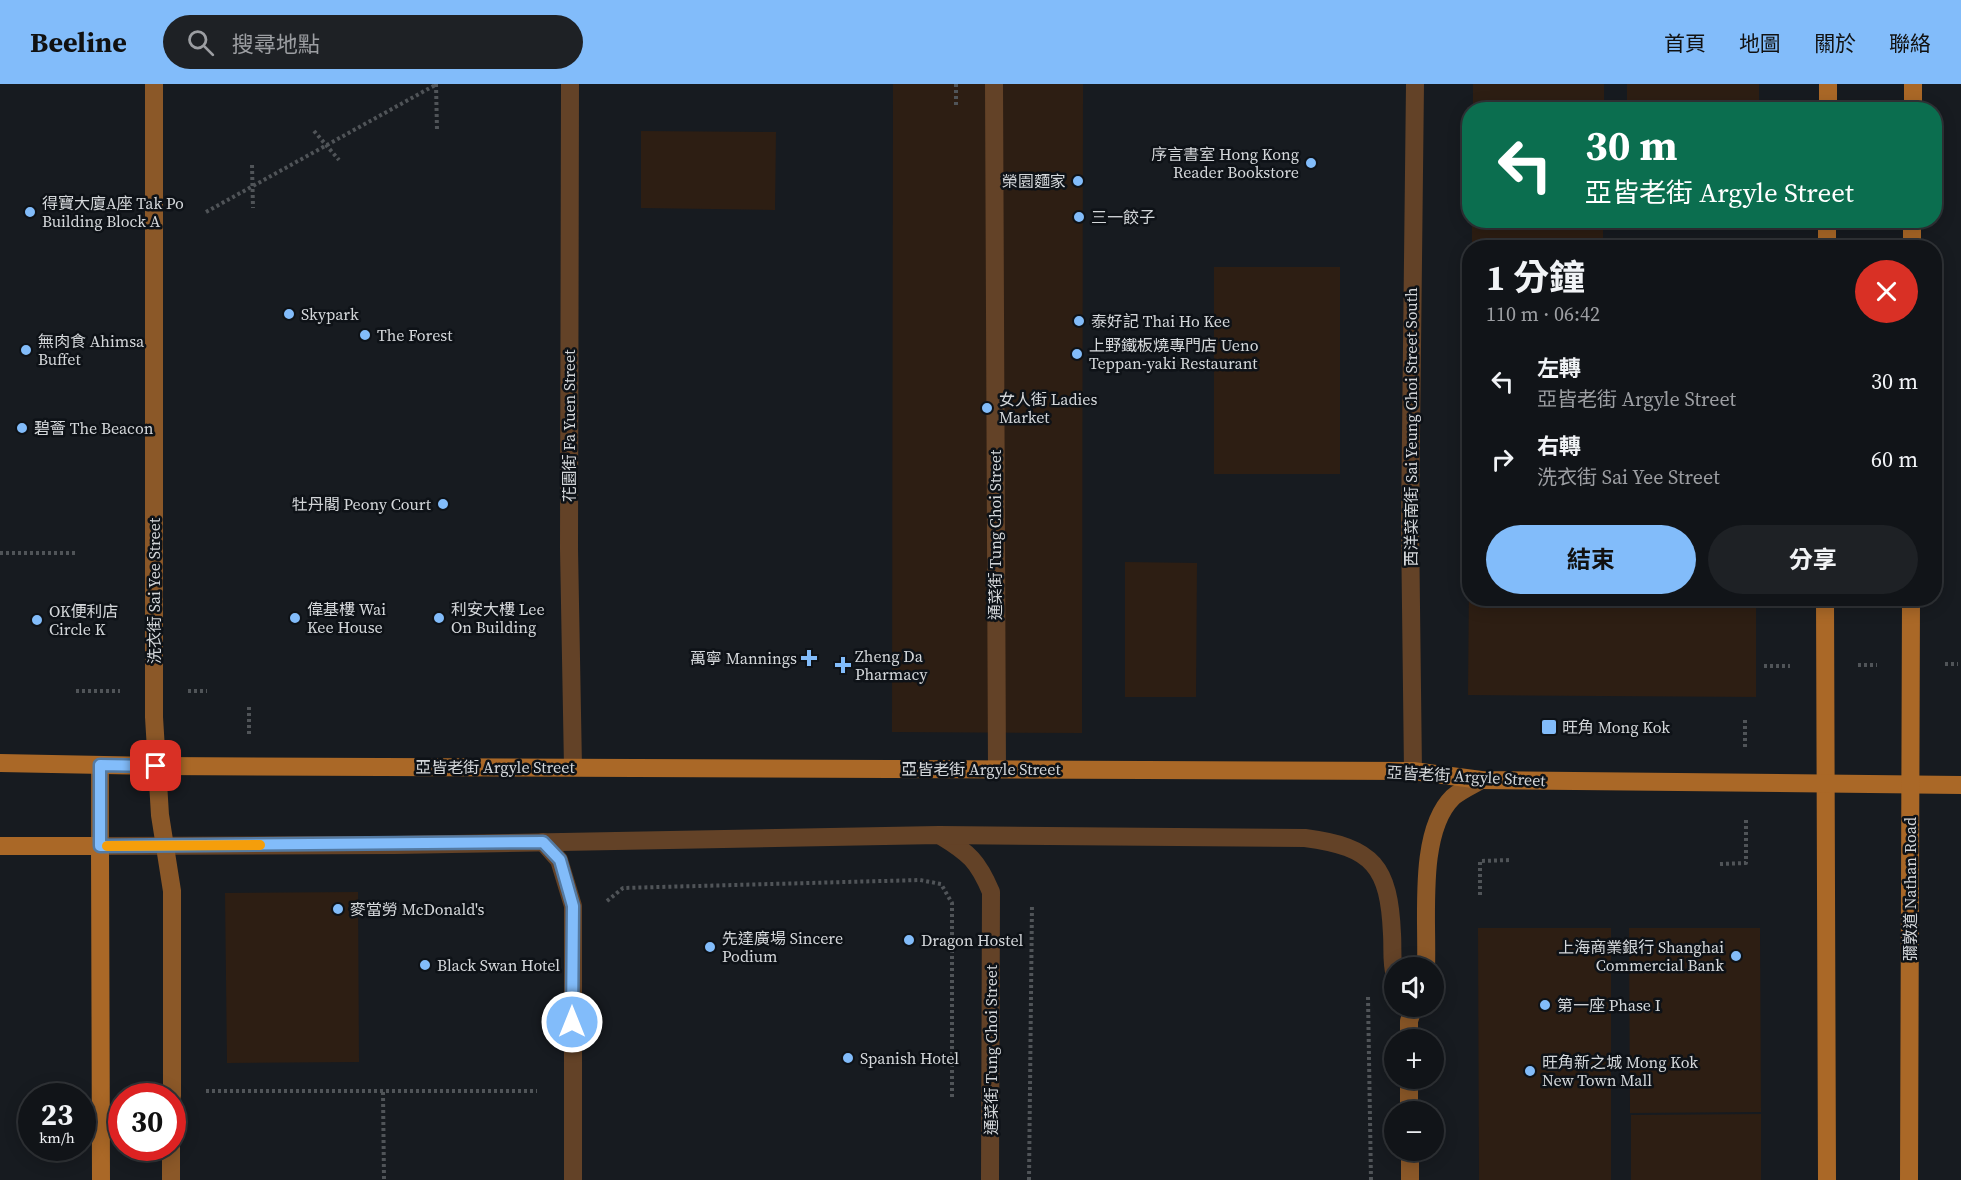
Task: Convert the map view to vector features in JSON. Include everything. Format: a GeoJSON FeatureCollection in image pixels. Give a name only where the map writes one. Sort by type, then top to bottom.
{"type":"FeatureCollection","features":[{"type":"Feature","properties":{"kind":"main road","name":"洗衣街 Sai Yee Street"},"geometry":{"type":"LineString","coordinates":[[154,84],[154,658],[156,766],[160,815],[172,891],[172,1083]]}},
{"type":"Feature","properties":{"kind":"main road"},"geometry":{"type":"LineString","coordinates":[[1828,84],[1828,102]]}},
{"type":"Feature","properties":{"kind":"main road"},"geometry":{"type":"LineString","coordinates":[[1913,84],[1913,102]]}},
{"type":"Feature","properties":{"kind":"main road"},"geometry":{"type":"LineString","coordinates":[[1825,606],[1827,1180]]}},
{"type":"Feature","properties":{"kind":"main road","name":"彌敦道 Nathan Road"},"geometry":{"type":"LineString","coordinates":[[1909,1180],[1911,606]]}},
{"type":"Feature","properties":{"kind":"main road","name":"亞皆老街 Argyle Street"},"geometry":{"type":"LineString","coordinates":[[0,762],[156,766],[1413,771],[1481,780],[1961,785]]}},
{"type":"Feature","properties":{"kind":"main road"},"geometry":{"type":"LineString","coordinates":[[100,765],[100,1180]]}},
{"type":"Feature","properties":{"kind":"main road"},"geometry":{"type":"LineString","coordinates":[[1426,957],[1430,845],[1437,819],[1454,796],[1481,780]]}},
{"type":"Feature","properties":{"kind":"main road"},"geometry":{"type":"LineString","coordinates":[[0,846],[100,846]]}},
{"type":"Feature","properties":{"kind":"main road"},"geometry":{"type":"LineString","coordinates":[[171,1161],[171,1180]]}},
{"type":"Feature","properties":{"kind":"main road"},"geometry":{"type":"LineString","coordinates":[[1410,1161],[1410,1180]]}},
{"type":"Feature","properties":{"kind":"street","name":"花園街 Fa Yuen Street"},"geometry":{"type":"LineString","coordinates":[[570,84],[569,549],[573,767]]}},
{"type":"Feature","properties":{"kind":"street","name":"通菜街 Tung Choi Street"},"geometry":{"type":"LineString","coordinates":[[994,84],[997,770]]}},
{"type":"Feature","properties":{"kind":"street","name":"西洋菜南街 Sai Yeung Choi Street South"},"geometry":{"type":"LineString","coordinates":[[1413,771],[1410,524],[1415,84]]}},
{"type":"Feature","properties":{"kind":"street","name":"通菜街 Tung Choi Street"},"geometry":{"type":"LineString","coordinates":[[939,835],[968,852],[982,869],[991,891],[990,1180]]}},
{"type":"Feature","properties":{"kind":"street"},"geometry":{"type":"LineString","coordinates":[[100,846],[543,842],[939,835],[1305,838],[1334,842],[1355,850],[1377,866],[1386,881],[1390,898],[1394,957]]}},
{"type":"Feature","properties":{"kind":"street"},"geometry":{"type":"LineString","coordinates":[[543,842],[560,860],[573,906],[573,1180]]}},
{"type":"Feature","properties":{"kind":"path"},"geometry":{"type":"LineString","coordinates":[[206,212],[437,84],[437,130]]}},
{"type":"Feature","properties":{"kind":"path"},"geometry":{"type":"LineString","coordinates":[[314,131],[339,160]]}},
{"type":"Feature","properties":{"kind":"path"},"geometry":{"type":"LineString","coordinates":[[252,165],[252,208]]}},
{"type":"Feature","properties":{"kind":"path"},"geometry":{"type":"LineString","coordinates":[[0,553],[75,553]]}},
{"type":"Feature","properties":{"kind":"path"},"geometry":{"type":"LineString","coordinates":[[1480,895],[1480,861],[1510,860]]}},
{"type":"Feature","properties":{"kind":"path"},"geometry":{"type":"LineString","coordinates":[[1720,864],[1746,863]]}},
{"type":"Feature","properties":{"kind":"path"},"geometry":{"type":"LineString","coordinates":[[604,906],[610,896],[623,888],[920,880],[941,884],[952,903],[952,1108]]}},
{"type":"Feature","properties":{"kind":"path"},"geometry":{"type":"LineString","coordinates":[[1029,1180],[1032,904]]}},
{"type":"Feature","properties":{"kind":"path"},"geometry":{"type":"LineString","coordinates":[[1368,990],[1371,1180]]}},
{"type":"Feature","properties":{"kind":"path"},"geometry":{"type":"LineString","coordinates":[[204,1091],[544,1091]]}},
{"type":"Feature","properties":{"kind":"path"},"geometry":{"type":"LineString","coordinates":[[383,1092],[384,1180]]}},
{"type":"Feature","properties":{"kind":"shaded area","name":"女人街 Ladies Market"},"geometry":{"type":"Polygon","coordinates":[[[893,84],[1083,84],[1082,733],[892,732],[893,84]]]}},
{"type":"Feature","properties":{"kind":"shaded area"},"geometry":{"type":"Polygon","coordinates":[[[1473,84],[1604,84],[1604,102],[1473,102],[1473,84]]]}},
{"type":"Feature","properties":{"kind":"shaded area"},"geometry":{"type":"Polygon","coordinates":[[[1627,84],[1759,84],[1759,102],[1627,102],[1627,84]]]}},
{"type":"Feature","properties":{"kind":"shaded area"},"geometry":{"type":"Polygon","coordinates":[[[641,131],[776,132],[775,210],[641,208],[641,131]]]}},
{"type":"Feature","properties":{"kind":"shaded area"},"geometry":{"type":"Polygon","coordinates":[[[1472,228],[1603,228],[1603,240],[1472,240],[1472,228]]]}},
{"type":"Feature","properties":{"kind":"shaded area"},"geometry":{"type":"Polygon","coordinates":[[[1214,267],[1340,267],[1340,474],[1214,474],[1214,267]]]}},
{"type":"Feature","properties":{"kind":"shaded area"},"geometry":{"type":"Polygon","coordinates":[[[1125,562],[1197,563],[1196,697],[1125,697],[1125,562]]]}},
{"type":"Feature","properties":{"kind":"shaded area"},"geometry":{"type":"Polygon","coordinates":[[[1469,606],[1756,606],[1756,697],[1468,695],[1469,606]]]}},
{"type":"Feature","properties":{"kind":"shaded area"},"geometry":{"type":"Polygon","coordinates":[[[358,892],[359,1062],[227,1063],[225,893],[358,892]]]}},
{"type":"Feature","properties":{"kind":"shaded area","name":"第一座 Phase I"},"geometry":{"type":"Polygon","coordinates":[[[1478,928],[1611,928],[1611,1180],[1479,1180],[1478,928]]]}},
{"type":"Feature","properties":{"kind":"shaded area"},"geometry":{"type":"Polygon","coordinates":[[[1629,928],[1760,928],[1761,1112],[1630,1113],[1629,928]]]}},
{"type":"Feature","properties":{"kind":"shaded area"},"geometry":{"type":"Polygon","coordinates":[[[1761,1114],[1761,1180],[1631,1180],[1631,1115],[1761,1114]]]}},
{"type":"Feature","properties":{"kind":"slow traffic"},"geometry":{"type":"LineString","coordinates":[[107,846],[260,845]]}},
{"type":"Feature","properties":{"kind":"place","name":"序言書室 Hong Kong Reader Bookstore"},"geometry":{"type":"Point","coordinates":[1311,163]}},
{"type":"Feature","properties":{"kind":"place","name":"榮園麵家"},"geometry":{"type":"Point","coordinates":[1078,181]}},
{"type":"Feature","properties":{"kind":"place","name":"得寶大廈A座 Tak Po Building Block A"},"geometry":{"type":"Point","coordinates":[30,212]}},
{"type":"Feature","properties":{"kind":"place","name":"三一餃子"},"geometry":{"type":"Point","coordinates":[1079,217]}},
{"type":"Feature","properties":{"kind":"place","name":"Skypark"},"geometry":{"type":"Point","coordinates":[289,314]}},
{"type":"Feature","properties":{"kind":"place","name":"泰好記 Thai Ho Kee"},"geometry":{"type":"Point","coordinates":[1079,321]}},
{"type":"Feature","properties":{"kind":"place","name":"The Forest"},"geometry":{"type":"Point","coordinates":[365,335]}},
{"type":"Feature","properties":{"kind":"place","name":"無肉食 Ahimsa Buffet"},"geometry":{"type":"Point","coordinates":[26,350]}},
{"type":"Feature","properties":{"kind":"place","name":"上野鐵板燒專門店 Ueno Teppan-yaki Restaurant"},"geometry":{"type":"Point","coordinates":[1077,354]}},
{"type":"Feature","properties":{"kind":"place","name":"女人街 Ladies Market"},"geometry":{"type":"Point","coordinates":[987,408]}},
{"type":"Feature","properties":{"kind":"place","name":"碧薈 The Beacon"},"geometry":{"type":"Point","coordinates":[22,428]}},
{"type":"Feature","properties":{"kind":"place","name":"牡丹閣 Peony Court"},"geometry":{"type":"Point","coordinates":[443,504]}},
{"type":"Feature","properties":{"kind":"place","name":"偉基樓 Wai Kee House"},"geometry":{"type":"Point","coordinates":[295,618]}},
{"type":"Feature","properties":{"kind":"place","name":"利安大樓 Lee On Building"},"geometry":{"type":"Point","coordinates":[439,618]}},
{"type":"Feature","properties":{"kind":"place","name":"OK便利店 Circle K"},"geometry":{"type":"Point","coordinates":[37,620]}},
{"type":"Feature","properties":{"kind":"place","name":"萬寧 Mannings"},"geometry":{"type":"Point","coordinates":[809,658]}},
{"type":"Feature","properties":{"kind":"place","name":"Zheng Da Pharmacy"},"geometry":{"type":"Point","coordinates":[843,665]}},
{"type":"Feature","properties":{"kind":"place","name":"旺角 Mong Kok"},"geometry":{"type":"Point","coordinates":[1549,727]}},
{"type":"Feature","properties":{"kind":"place","name":"麥當勞 McDonald's"},"geometry":{"type":"Point","coordinates":[338,909]}},
{"type":"Feature","properties":{"kind":"place","name":"Dragon Hostel"},"geometry":{"type":"Point","coordinates":[909,940]}},
{"type":"Feature","properties":{"kind":"place","name":"先達廣場 Sincere Podium"},"geometry":{"type":"Point","coordinates":[710,947]}},
{"type":"Feature","properties":{"kind":"place","name":"上海商業銀行 Shanghai Commercial Bank"},"geometry":{"type":"Point","coordinates":[1736,956]}},
{"type":"Feature","properties":{"kind":"place","name":"Black Swan Hotel"},"geometry":{"type":"Point","coordinates":[425,965]}},
{"type":"Feature","properties":{"kind":"place","name":"第一座 Phase I"},"geometry":{"type":"Point","coordinates":[1545,1005]}},
{"type":"Feature","properties":{"kind":"place","name":"Spanish Hotel"},"geometry":{"type":"Point","coordinates":[848,1058]}},
{"type":"Feature","properties":{"kind":"place","name":"旺角新之城 Mong Kok New Town Mall"},"geometry":{"type":"Point","coordinates":[1530,1071]}},
{"type":"Feature","properties":{"kind":"route"},"geometry":{"type":"LineString","coordinates":[[156,766],[100,765],[100,846],[543,842],[560,860],[568,881],[573,906],[572,1022]]}}]}
